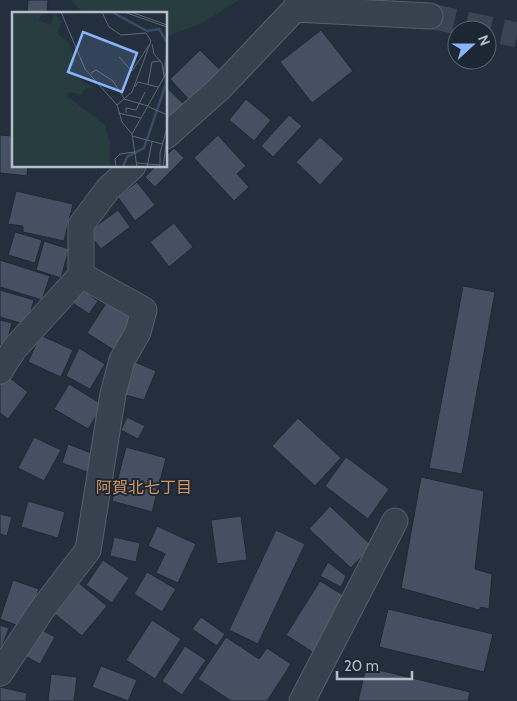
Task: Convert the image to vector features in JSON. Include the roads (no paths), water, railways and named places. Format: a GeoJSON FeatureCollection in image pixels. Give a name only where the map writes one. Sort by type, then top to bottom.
{"type":"FeatureCollection","features":[{"type":"Feature","properties":{"kind":"street"},"geometry":{"type":"LineString","coordinates":[[168,134],[219,89],[297,4],[430,16]]}},
{"type":"Feature","properties":{"kind":"street"},"geometry":{"type":"LineString","coordinates":[[0,371],[14,349],[81,275],[81,225],[108,189],[131,168]]}},
{"type":"Feature","properties":{"kind":"street"},"geometry":{"type":"LineString","coordinates":[[0,673],[41,611],[88,550],[114,394],[122,360],[138,332],[144,310],[81,275]]}},
{"type":"Feature","properties":{"kind":"street"},"geometry":{"type":"LineString","coordinates":[[302,701],[395,520]]}},
{"type":"Feature","properties":{"kind":"tunnel"},"geometry":{"type":"LineString","coordinates":[[430,16],[517,35]]}},
{"type":"Feature","properties":{"kind":"district","name":"阿賀北七丁目"},"geometry":{"type":"Point","coordinates":[144,487]}}]}
